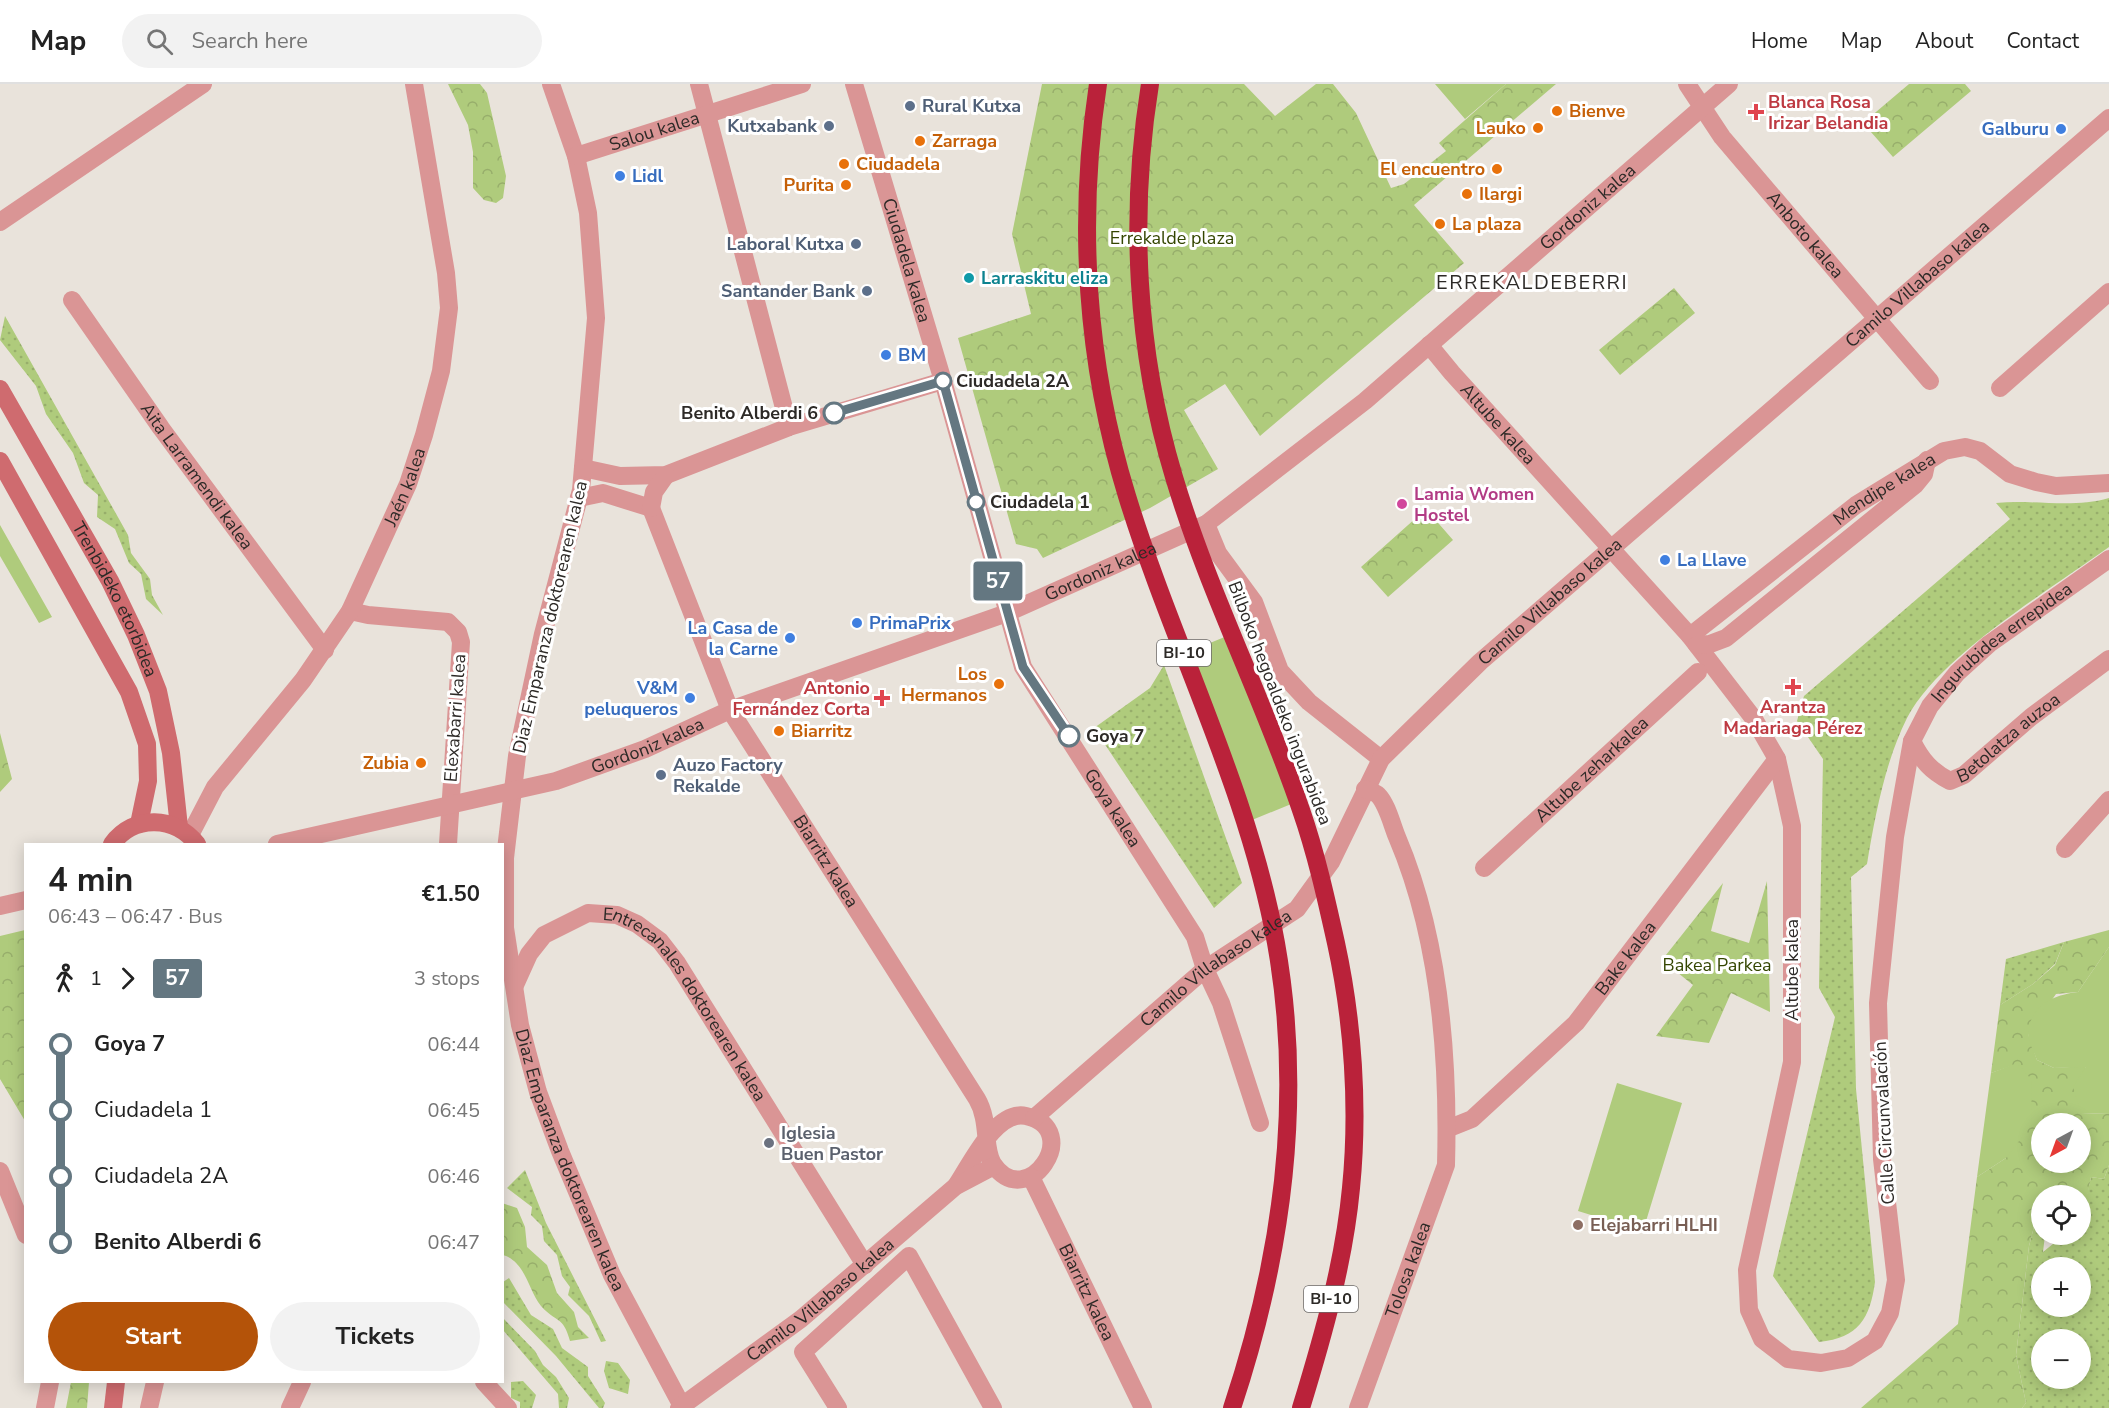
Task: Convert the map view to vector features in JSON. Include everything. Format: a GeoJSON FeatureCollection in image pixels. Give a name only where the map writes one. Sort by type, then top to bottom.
{"type":"FeatureCollection","features":[{"type":"Feature","properties":{"kind":"highway","name":"BI-10"},"geometry":{"type":"LineString","coordinates":[[1098,84],[1088,176],[1087,260],[1091,331],[1104,406],[1127,496],[1231,779],[1255,857],[1276,943],[1289,1080],[1286,1156],[1279,1221],[1260,1314],[1232,1408]]}},
{"type":"Feature","properties":{"kind":"highway","name":"Bilboko hegoaldeko ingurabidea"},"geometry":{"type":"LineString","coordinates":[[1150,84],[1144,118],[1137,221],[1142,312],[1150,372],[1173,476],[1301,811],[1337,947],[1352,1069],[1352,1187],[1324,1331],[1301,1408]]}},
{"type":"Feature","properties":{"kind":"street"},"geometry":{"type":"LineString","coordinates":[[0,222],[203,84]]}},
{"type":"Feature","properties":{"kind":"street","name":"Jaén kalea"},"geometry":{"type":"LineString","coordinates":[[189,836],[215,787],[325,650],[350,611],[408,484],[441,371],[449,308],[446,273],[414,84]]}},
{"type":"Feature","properties":{"kind":"street","name":"Diaz Emparanza doktorearen kalea"},"geometry":{"type":"LineString","coordinates":[[551,84],[576,156],[588,213],[596,318],[579,498],[543,634],[517,756],[505,858],[505,928],[520,1024],[538,1092],[612,1275],[681,1407]]}},
{"type":"Feature","properties":{"kind":"street"},"geometry":{"type":"LineString","coordinates":[[699,84],[789,427]]}},
{"type":"Feature","properties":{"kind":"street","name":"Salou kalea"},"geometry":{"type":"LineString","coordinates":[[576,156],[802,84]]}},
{"type":"Feature","properties":{"kind":"street","name":"Ciudadela kalea"},"geometry":{"type":"LineString","coordinates":[[854,84],[943,381],[1007,612]]}},
{"type":"Feature","properties":{"kind":"street","name":"Anboto kalea"},"geometry":{"type":"LineString","coordinates":[[1687,84],[1722,136],[1930,381]]}},
{"type":"Feature","properties":{"kind":"street","name":"Gordoniz kalea"},"geometry":{"type":"LineString","coordinates":[[281,843],[556,780],[645,749],[730,710],[1007,612],[1206,524],[1356,409],[1701,106],[1729,84]]}},
{"type":"Feature","properties":{"kind":"street","name":"Camilo Villabaso kalea"},"geometry":{"type":"LineString","coordinates":[[1034,1118],[1205,969],[1297,909],[1331,862],[1381,759],[1480,662],[2109,118]]}},
{"type":"Feature","properties":{"kind":"street"},"geometry":{"type":"LineString","coordinates":[[2000,388],[2109,292]]}},
{"type":"Feature","properties":{"kind":"street","name":"Aita Larramendi kalea"},"geometry":{"type":"LineString","coordinates":[[72,300],[161,428],[325,650]]}},
{"type":"Feature","properties":{"kind":"street","name":"Altube kalea"},"geometry":{"type":"LineString","coordinates":[[1429,345],[1694,640],[1727,682],[1777,759],[1792,826],[1792,1062],[1747,1270]]}},
{"type":"Feature","properties":{"kind":"street"},"geometry":{"type":"LineString","coordinates":[[583,468],[620,476],[666,475],[789,427],[943,381]]}},
{"type":"Feature","properties":{"kind":"street","name":"Trenbideko etorbidea"},"geometry":{"type":"LineString","coordinates":[[0,389],[110,581],[136,635],[158,691],[189,836]]}},
{"type":"Feature","properties":{"kind":"street","name":"Mendipe kalea"},"geometry":{"type":"LineString","coordinates":[[1694,640],[1856,505],[1927,460],[1944,452],[1965,447],[1980,451],[2010,474],[2056,486],[2109,483]]}},
{"type":"Feature","properties":{"kind":"street","name":"Trenbideko etorbidea"},"geometry":{"type":"LineString","coordinates":[[0,461],[129,692],[147,744],[148,781],[139,824]]}},
{"type":"Feature","properties":{"kind":"street"},"geometry":{"type":"LineString","coordinates":[[579,498],[603,493],[651,508],[654,492],[666,475]]}},
{"type":"Feature","properties":{"kind":"street","name":"Biarritz kalea"},"geometry":{"type":"LineString","coordinates":[[651,508],[730,710],[977,1099],[984,1112],[988,1139]]}},
{"type":"Feature","properties":{"kind":"street"},"geometry":{"type":"LineString","coordinates":[[1206,524],[1218,553],[1254,602],[1280,671],[1309,702],[1381,759]]}},
{"type":"Feature","properties":{"kind":"street","name":"Ingurubidea errepidea"},"geometry":{"type":"LineString","coordinates":[[1912,741],[1930,706],[1957,673],[1989,644],[2109,559]]}},
{"type":"Feature","properties":{"kind":"street","name":"Elexabarri kalea"},"geometry":{"type":"LineString","coordinates":[[350,611],[368,615],[448,622],[458,632],[460,642],[448,843]]}},
{"type":"Feature","properties":{"kind":"street","name":"Goya kalea"},"geometry":{"type":"LineString","coordinates":[[1007,612],[1023,667],[1195,937],[1205,969],[1221,1003],[1260,1123]]}},
{"type":"Feature","properties":{"kind":"street","name":"Betolatza auzoa"},"geometry":{"type":"LineString","coordinates":[[1912,741],[1921,759],[1933,772],[1950,781],[1964,775],[2039,710],[2109,659]]}},
{"type":"Feature","properties":{"kind":"street","name":"Altube zeharkalea"},"geometry":{"type":"LineString","coordinates":[[1484,868],[1698,672]]}},
{"type":"Feature","properties":{"kind":"street","name":"Calle Circunvalación"},"geometry":{"type":"LineString","coordinates":[[1747,1270],[1749,1310],[1753,1320],[1762,1339],[1788,1359],[1821,1363],[1848,1358],[1875,1341],[1890,1313],[1896,1280],[1882,1159],[1878,1003],[1895,837],[1912,741]]}},
{"type":"Feature","properties":{"kind":"street","name":"Bake kalea"},"geometry":{"type":"LineString","coordinates":[[1447,1129],[1472,1119],[1576,1023],[1777,759]]}},
{"type":"Feature","properties":{"kind":"street","name":"Tolosa kalea"},"geometry":{"type":"LineString","coordinates":[[1358,1408],[1446,1165],[1447,1129],[1443,1024],[1426,928],[1412,873],[1387,815],[1378,795],[1365,789]]}},
{"type":"Feature","properties":{"kind":"street"},"geometry":{"type":"LineString","coordinates":[[2065,849],[2109,800]]}},
{"type":"Feature","properties":{"kind":"street"},"geometry":{"type":"LineString","coordinates":[[113,843],[124,831],[139,824],[159,822],[189,836]]}},
{"type":"Feature","properties":{"kind":"street"},"geometry":{"type":"LineString","coordinates":[[0,906],[24,900]]}},
{"type":"Feature","properties":{"kind":"street","name":"Entrecanales doktorearen kalea"},"geometry":{"type":"LineString","coordinates":[[515,985],[529,954],[544,935],[588,913],[617,915],[637,924],[660,941],[677,963],[865,1265]]}},
{"type":"Feature","properties":{"kind":"street"},"geometry":{"type":"LineString","coordinates":[[956,1186],[998,1123],[1006,1117],[1016,1115],[1034,1118],[1048,1133],[1051,1143],[1047,1163],[1031,1176],[1011,1177],[994,1166],[989,1157],[988,1139]]}},
{"type":"Feature","properties":{"kind":"street"},"geometry":{"type":"LineString","coordinates":[[956,1186],[994,1166]]}},
{"type":"Feature","properties":{"kind":"street"},"geometry":{"type":"LineString","coordinates":[[0,1171],[24,1230]]}},
{"type":"Feature","properties":{"kind":"street","name":"Biarritz kalea"},"geometry":{"type":"LineString","coordinates":[[1031,1176],[1143,1408]]}},
{"type":"Feature","properties":{"kind":"street","name":"Camilo Villabaso kalea"},"geometry":{"type":"LineString","coordinates":[[681,1407],[801,1318],[956,1186]]}},
{"type":"Feature","properties":{"kind":"street"},"geometry":{"type":"LineString","coordinates":[[838,1408],[803,1352],[909,1256],[993,1408]]}},
{"type":"Feature","properties":{"kind":"street"},"geometry":{"type":"LineString","coordinates":[[45,1408],[50,1383]]}},
{"type":"Feature","properties":{"kind":"street"},"geometry":{"type":"LineString","coordinates":[[113,1408],[116,1383]]}},
{"type":"Feature","properties":{"kind":"street"},"geometry":{"type":"LineString","coordinates":[[149,1408],[155,1383]]}},
{"type":"Feature","properties":{"kind":"street"},"geometry":{"type":"LineString","coordinates":[[290,1408],[302,1383]]}},
{"type":"Feature","properties":{"kind":"street"},"geometry":{"type":"LineString","coordinates":[[485,1383],[508,1408]]}},
{"type":"Feature","properties":{"kind":"green space"},"geometry":{"type":"Polygon","coordinates":[[[448,84],[480,84],[487,93],[506,176],[503,198],[496,203],[484,200],[473,188],[473,152],[468,125],[448,84]]]}},
{"type":"Feature","properties":{"kind":"green space","name":"Errekalde plaza"},"geometry":{"type":"Polygon","coordinates":[[[1042,84],[1244,84],[1275,116],[1316,84],[1333,84],[1356,113],[1391,188],[1404,184],[1446,151],[1439,143],[1506,84],[1556,84],[1414,205],[1464,263],[1260,436],[1225,384],[1184,410],[1218,469],[1150,508],[1043,558],[1037,549],[1016,544],[958,338],[1031,314],[1012,234],[1042,84]]]}},
{"type":"Feature","properties":{"kind":"green space"},"geometry":{"type":"Polygon","coordinates":[[[1435,84],[1506,84],[1465,119],[1435,84]]]}},
{"type":"Feature","properties":{"kind":"green space"},"geometry":{"type":"Polygon","coordinates":[[[1909,84],[1965,84],[1971,91],[1893,157],[1863,123],[1909,84]]]}},
{"type":"Feature","properties":{"kind":"green space"},"geometry":{"type":"Polygon","coordinates":[[[1674,288],[1695,313],[1620,375],[1599,350],[1674,288]]]}},
{"type":"Feature","properties":{"kind":"green space"},"geometry":{"type":"Polygon","coordinates":[[[5,316],[128,535],[131,553],[150,579],[152,595],[163,615],[146,599],[141,574],[129,563],[115,529],[97,517],[98,495],[84,483],[73,453],[46,414],[36,386],[0,340],[5,316]]]}},
{"type":"Feature","properties":{"kind":"green space"},"geometry":{"type":"Polygon","coordinates":[[[2109,498],[2109,547],[1998,625],[1944,671],[1922,695],[1899,735],[1877,808],[1867,864],[1851,877],[1856,1089],[1875,1282],[1870,1306],[1860,1324],[1844,1336],[1819,1342],[1773,1276],[1835,1017],[1819,988],[1823,759],[1797,721],[1804,696],[2010,519],[1996,503],[2081,503],[2109,498]]]}},
{"type":"Feature","properties":{"kind":"green space"},"geometry":{"type":"Polygon","coordinates":[[[1426,509],[1453,540],[1388,597],[1361,567],[1426,509]]]}},
{"type":"Feature","properties":{"kind":"green space"},"geometry":{"type":"Polygon","coordinates":[[[0,525],[52,617],[39,623],[0,556],[0,525]]]}},
{"type":"Feature","properties":{"kind":"green space"},"geometry":{"type":"Polygon","coordinates":[[[1232,634],[1301,800],[1252,820],[1183,654],[1232,634]]]}},
{"type":"Feature","properties":{"kind":"green space"},"geometry":{"type":"Polygon","coordinates":[[[1164,665],[1242,883],[1214,908],[1094,728],[1150,688],[1164,665]]]}},
{"type":"Feature","properties":{"kind":"green space"},"geometry":{"type":"Polygon","coordinates":[[[0,733],[12,779],[0,792],[0,733]]]}},
{"type":"Feature","properties":{"kind":"green space","name":"Bakea Parkea"},"geometry":{"type":"Polygon","coordinates":[[[1767,881],[1770,1012],[1731,993],[1709,1043],[1656,1036],[1693,985],[1662,960],[1723,883],[1711,931],[1749,943],[1767,881]]]}},
{"type":"Feature","properties":{"kind":"green space"},"geometry":{"type":"Polygon","coordinates":[[[24,930],[24,1119],[0,1079],[0,936],[24,930]]]}},
{"type":"Feature","properties":{"kind":"green space"},"geometry":{"type":"Polygon","coordinates":[[[2109,930],[2109,947],[2078,992],[2056,994],[2028,1034],[2037,1060],[2054,1068],[2086,1066],[2081,1113],[2031,1113],[2031,1173],[2091,1173],[2091,1113],[2109,1114],[2109,1165],[2104,1179],[2091,1177],[2089,1185],[2031,1185],[2031,1238],[2016,1355],[2026,1403],[2022,1408],[1861,1408],[1958,1324],[1977,1177],[2006,1158],[2017,1064],[1991,1073],[2000,1005],[2033,984],[2055,965],[2064,942],[2109,930]]]}},
{"type":"Feature","properties":{"kind":"green space"},"geometry":{"type":"Polygon","coordinates":[[[2064,942],[2055,964],[2033,984],[2000,1005],[2006,959],[2064,942]]]}},
{"type":"Feature","properties":{"kind":"green space"},"geometry":{"type":"Polygon","coordinates":[[[2109,947],[2109,1114],[2081,1113],[2073,1087],[2086,1067],[2054,1068],[2037,1060],[2030,1043],[2028,1033],[2030,1023],[2039,1008],[2052,999],[2078,992],[2109,947]]]}},
{"type":"Feature","properties":{"kind":"green space"},"geometry":{"type":"Polygon","coordinates":[[[2017,1063],[2031,1079],[2031,1125],[2006,1158],[1977,1177],[1991,1073],[2017,1063]]]}},
{"type":"Feature","properties":{"kind":"green space"},"geometry":{"type":"Polygon","coordinates":[[[1617,1083],[1682,1103],[1643,1231],[1578,1211],[1617,1083]]]}},
{"type":"Feature","properties":{"kind":"green space"},"geometry":{"type":"Polygon","coordinates":[[[2109,1165],[2109,1408],[2022,1408],[2026,1403],[2016,1355],[2031,1238],[2031,1245],[2044,1245],[2043,1252],[2052,1245],[2091,1245],[2091,1185],[2089,1185],[2091,1177],[2104,1179],[2109,1165]]]}},
{"type":"Feature","properties":{"kind":"green space"},"geometry":{"type":"Polygon","coordinates":[[[525,1170],[546,1223],[606,1341],[601,1342],[589,1316],[568,1295],[570,1287],[562,1276],[557,1255],[544,1241],[542,1226],[531,1215],[532,1207],[507,1188],[525,1170]]]}},
{"type":"Feature","properties":{"kind":"green space"},"geometry":{"type":"Polygon","coordinates":[[[504,1204],[517,1208],[525,1227],[527,1247],[547,1265],[557,1293],[574,1312],[578,1327],[589,1338],[570,1341],[565,1327],[541,1306],[522,1270],[504,1256],[504,1204]]]}},
{"type":"Feature","properties":{"kind":"green space"},"geometry":{"type":"Polygon","coordinates":[[[509,1278],[531,1315],[553,1329],[562,1348],[588,1367],[588,1376],[605,1403],[603,1408],[599,1408],[556,1356],[504,1303],[504,1281],[509,1278]]]}},
{"type":"Feature","properties":{"kind":"green space"},"geometry":{"type":"Polygon","coordinates":[[[504,1319],[556,1377],[569,1398],[567,1408],[559,1408],[558,1394],[504,1331],[504,1319]]]}},
{"type":"Feature","properties":{"kind":"green space"},"geometry":{"type":"Polygon","coordinates":[[[606,1361],[618,1363],[630,1380],[628,1394],[609,1388],[604,1371],[606,1361]]]}},
{"type":"Feature","properties":{"kind":"green space"},"geometry":{"type":"Polygon","coordinates":[[[523,1381],[536,1395],[532,1408],[520,1408],[520,1402],[511,1398],[511,1382],[523,1381]]]}},
{"type":"Feature","properties":{"kind":"green space"},"geometry":{"type":"Polygon","coordinates":[[[71,1383],[89,1383],[87,1408],[66,1408],[71,1383]]]}},
{"type":"Feature","properties":{"kind":"bus line","name":"57"},"geometry":{"type":"LineString","coordinates":[[834,413],[943,381],[1023,667],[1069,736]]}},
{"type":"Feature","properties":{"kind":"place","name":"Rural Kutxa"},"geometry":{"type":"Point","coordinates":[910,106]}},
{"type":"Feature","properties":{"kind":"place","name":"Bienve"},"geometry":{"type":"Point","coordinates":[1557,111]}},
{"type":"Feature","properties":{"kind":"place","name":"Blanca Rosa Irizar Belandia"},"geometry":{"type":"Point","coordinates":[1756,112]}},
{"type":"Feature","properties":{"kind":"place","name":"Kutxabank"},"geometry":{"type":"Point","coordinates":[829,126]}},
{"type":"Feature","properties":{"kind":"place","name":"Lauko"},"geometry":{"type":"Point","coordinates":[1538,128]}},
{"type":"Feature","properties":{"kind":"place","name":"Galburu"},"geometry":{"type":"Point","coordinates":[2061,129]}},
{"type":"Feature","properties":{"kind":"place","name":"Zarraga"},"geometry":{"type":"Point","coordinates":[920,141]}},
{"type":"Feature","properties":{"kind":"place","name":"Ciudadela"},"geometry":{"type":"Point","coordinates":[844,164]}},
{"type":"Feature","properties":{"kind":"place","name":"El encuentro"},"geometry":{"type":"Point","coordinates":[1497,169]}},
{"type":"Feature","properties":{"kind":"place","name":"Lidl"},"geometry":{"type":"Point","coordinates":[620,176]}},
{"type":"Feature","properties":{"kind":"place","name":"Purita"},"geometry":{"type":"Point","coordinates":[846,185]}},
{"type":"Feature","properties":{"kind":"place","name":"Ilargi"},"geometry":{"type":"Point","coordinates":[1467,194]}},
{"type":"Feature","properties":{"kind":"place","name":"La plaza"},"geometry":{"type":"Point","coordinates":[1440,224]}},
{"type":"Feature","properties":{"kind":"place","name":"Laboral Kutxa"},"geometry":{"type":"Point","coordinates":[856,244]}},
{"type":"Feature","properties":{"kind":"place","name":"Larraskitu eliza"},"geometry":{"type":"Point","coordinates":[969,278]}},
{"type":"Feature","properties":{"kind":"place","name":"Santander Bank"},"geometry":{"type":"Point","coordinates":[867,291]}},
{"type":"Feature","properties":{"kind":"place","name":"BM"},"geometry":{"type":"Point","coordinates":[886,355]}},
{"type":"Feature","properties":{"kind":"place","name":"Ciudadela 2A"},"geometry":{"type":"Point","coordinates":[943,381]}},
{"type":"Feature","properties":{"kind":"place","name":"Benito Alberdi 6"},"geometry":{"type":"Point","coordinates":[834,413]}},
{"type":"Feature","properties":{"kind":"place","name":"Ciudadela 1"},"geometry":{"type":"Point","coordinates":[976,502]}},
{"type":"Feature","properties":{"kind":"place","name":"Lamia Women Hostel"},"geometry":{"type":"Point","coordinates":[1402,504]}},
{"type":"Feature","properties":{"kind":"place","name":"La Llave"},"geometry":{"type":"Point","coordinates":[1665,560]}},
{"type":"Feature","properties":{"kind":"place","name":"PrimaPrix"},"geometry":{"type":"Point","coordinates":[857,623]}},
{"type":"Feature","properties":{"kind":"place","name":"La Casa de la Carne"},"geometry":{"type":"Point","coordinates":[790,638]}},
{"type":"Feature","properties":{"kind":"place","name":"Los Hermanos"},"geometry":{"type":"Point","coordinates":[999,684]}},
{"type":"Feature","properties":{"kind":"place","name":"Arantza Madariaga Pérez"},"geometry":{"type":"Point","coordinates":[1793,687]}},
{"type":"Feature","properties":{"kind":"place","name":"V&M peluqueros"},"geometry":{"type":"Point","coordinates":[690,698]}},
{"type":"Feature","properties":{"kind":"place","name":"Antonio Fernández Corta"},"geometry":{"type":"Point","coordinates":[882,698]}},
{"type":"Feature","properties":{"kind":"place","name":"Biarritz"},"geometry":{"type":"Point","coordinates":[779,731]}},
{"type":"Feature","properties":{"kind":"place","name":"Goya 7"},"geometry":{"type":"Point","coordinates":[1069,736]}},
{"type":"Feature","properties":{"kind":"place","name":"Zubia"},"geometry":{"type":"Point","coordinates":[421,763]}},
{"type":"Feature","properties":{"kind":"place","name":"Auzo Factory Rekalde"},"geometry":{"type":"Point","coordinates":[661,775]}},
{"type":"Feature","properties":{"kind":"place","name":"Iglesia Buen Pastor"},"geometry":{"type":"Point","coordinates":[769,1143]}},
{"type":"Feature","properties":{"kind":"place","name":"Elejabarri HLHI"},"geometry":{"type":"Point","coordinates":[1578,1225]}},
{"type":"Feature","properties":{"kind":"district","name":"ERREKALDEBERRI"},"geometry":{"type":"Point","coordinates":[1532,282]}}]}
